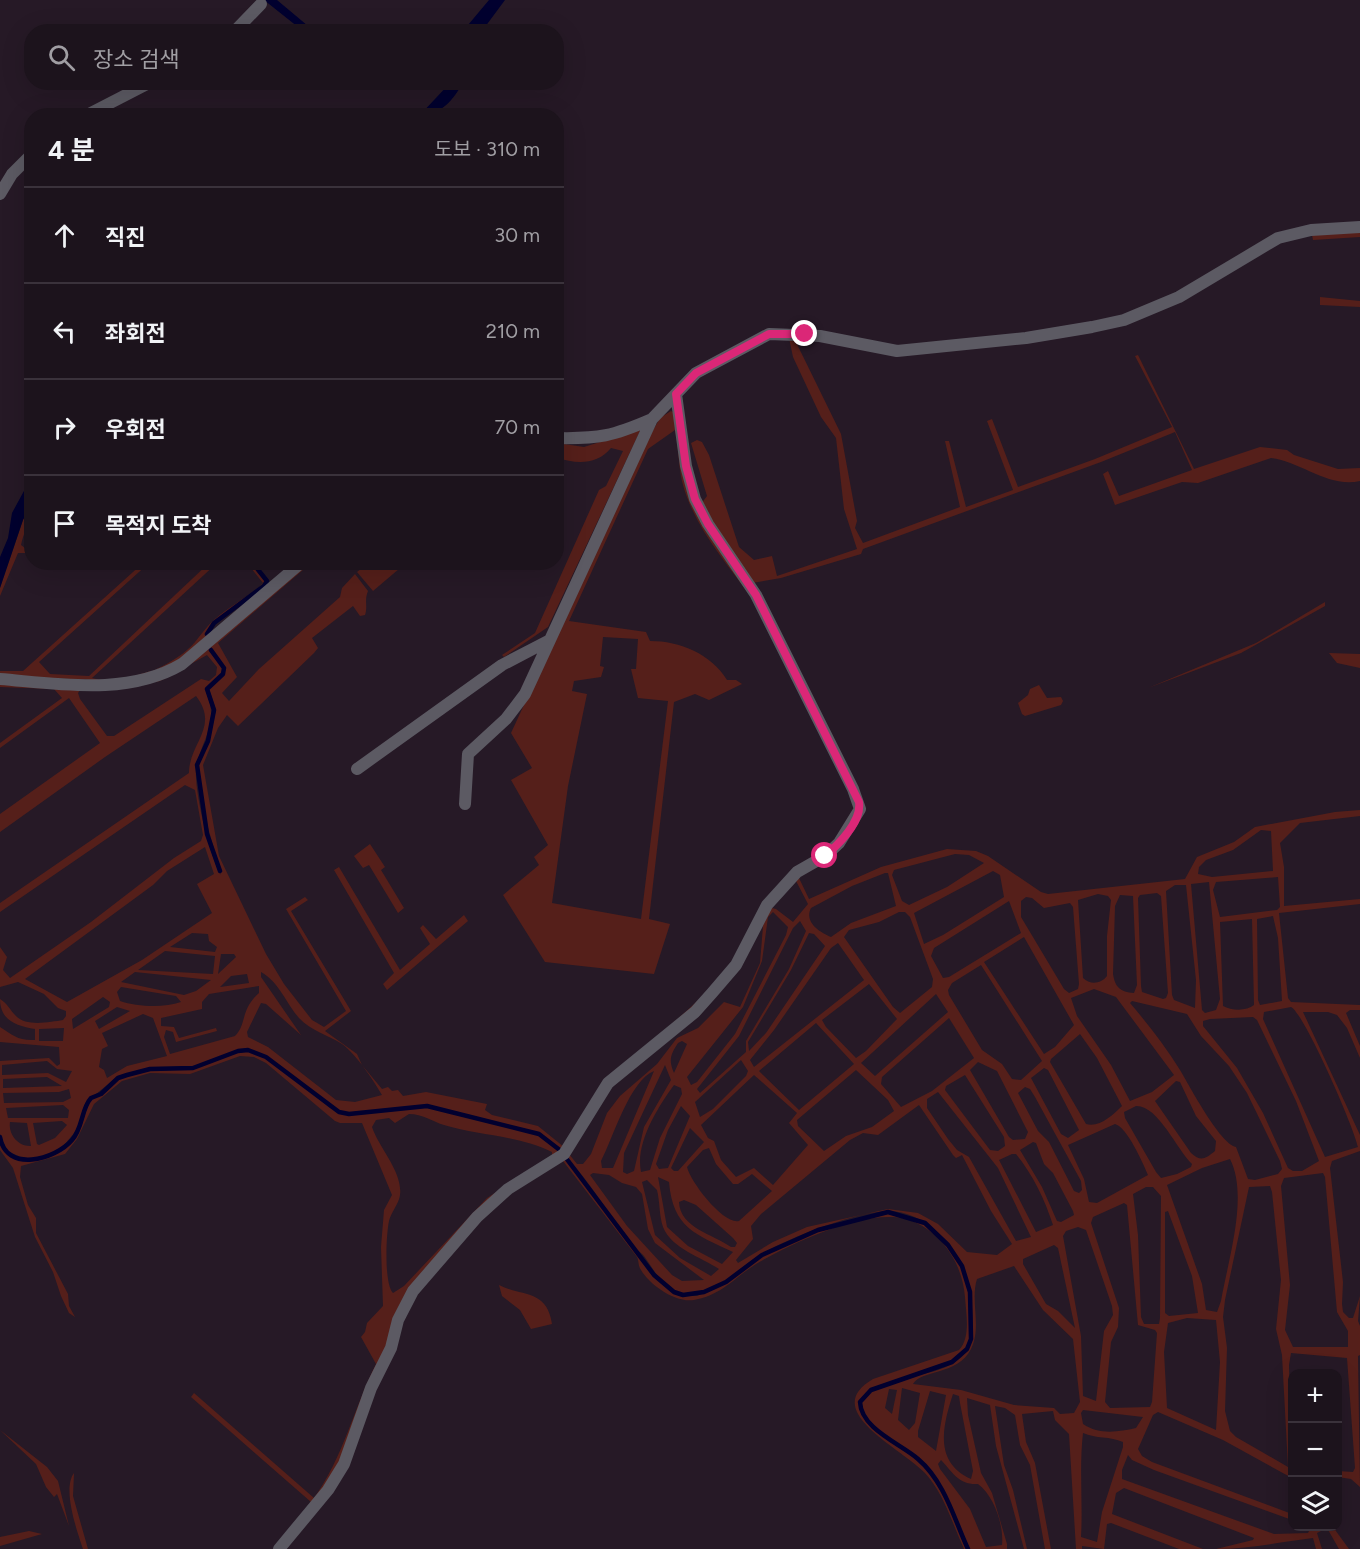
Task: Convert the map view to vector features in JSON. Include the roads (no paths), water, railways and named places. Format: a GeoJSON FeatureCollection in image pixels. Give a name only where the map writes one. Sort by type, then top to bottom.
{"type":"FeatureCollection","features":[{"type":"Feature","properties":{"kind":"street"},"geometry":{"type":"LineString","coordinates":[[242,24],[261,4]]}},
{"type":"Feature","properties":{"kind":"street"},"geometry":{"type":"LineString","coordinates":[[101,108],[135,90]]}},
{"type":"Feature","properties":{"kind":"street"},"geometry":{"type":"LineString","coordinates":[[0,194],[12,174],[24,162]]}},
{"type":"Feature","properties":{"kind":"street"},"geometry":{"type":"LineString","coordinates":[[564,438],[602,438],[618,434],[652,418],[696,373],[769,334],[820,336],[897,351],[1067,332],[1124,320],[1150,310],[1179,297],[1278,238],[1311,230],[1360,227]]}},
{"type":"Feature","properties":{"kind":"street"},"geometry":{"type":"LineString","coordinates":[[279,1549],[328,1490],[344,1464],[371,1388],[391,1348],[402,1311],[413,1291],[477,1217],[508,1189],[564,1154],[608,1083],[695,1012],[736,965],[767,904],[792,876],[825,856],[839,843],[860,809],[854,789],[756,595],[708,524],[695,499],[686,466],[676,394]]}},
{"type":"Feature","properties":{"kind":"street"},"geometry":{"type":"LineString","coordinates":[[465,804],[468,754],[506,719],[525,694],[652,418]]}},
{"type":"Feature","properties":{"kind":"street"},"geometry":{"type":"LineString","coordinates":[[0,679],[123,684],[164,673],[182,664],[293,570]]}},
{"type":"Feature","properties":{"kind":"street"},"geometry":{"type":"LineString","coordinates":[[357,769],[502,665],[548,641]]}},
{"type":"Feature","properties":{"kind":"waterway"},"geometry":{"type":"LineString","coordinates":[[207,634],[214,623],[264,586],[267,581],[258,570]]}},
{"type":"Feature","properties":{"kind":"waterway"},"geometry":{"type":"LineString","coordinates":[[211,650],[224,668],[223,674],[207,689],[214,710],[208,741],[197,765],[207,834],[220,871]]}},
{"type":"Feature","properties":{"kind":"waterway"},"geometry":{"type":"LineString","coordinates":[[0,1137],[4,1148],[11,1155],[32,1160],[43,1157],[54,1153],[72,1140],[88,1102],[91,1098],[101,1094],[118,1078],[150,1069],[193,1068],[238,1051],[248,1050],[266,1057],[339,1112],[349,1114],[427,1106],[539,1134],[561,1151]]}},
{"type":"Feature","properties":{"kind":"waterway"},"geometry":{"type":"LineString","coordinates":[[566,1158],[654,1275],[674,1292],[683,1295],[704,1292],[726,1282],[762,1255],[818,1230],[888,1212],[925,1223],[948,1245],[962,1266],[970,1292],[971,1339],[967,1349],[952,1362],[871,1390],[860,1402],[862,1412],[874,1428],[911,1453],[927,1468],[948,1501],[968,1549]]}}]}
